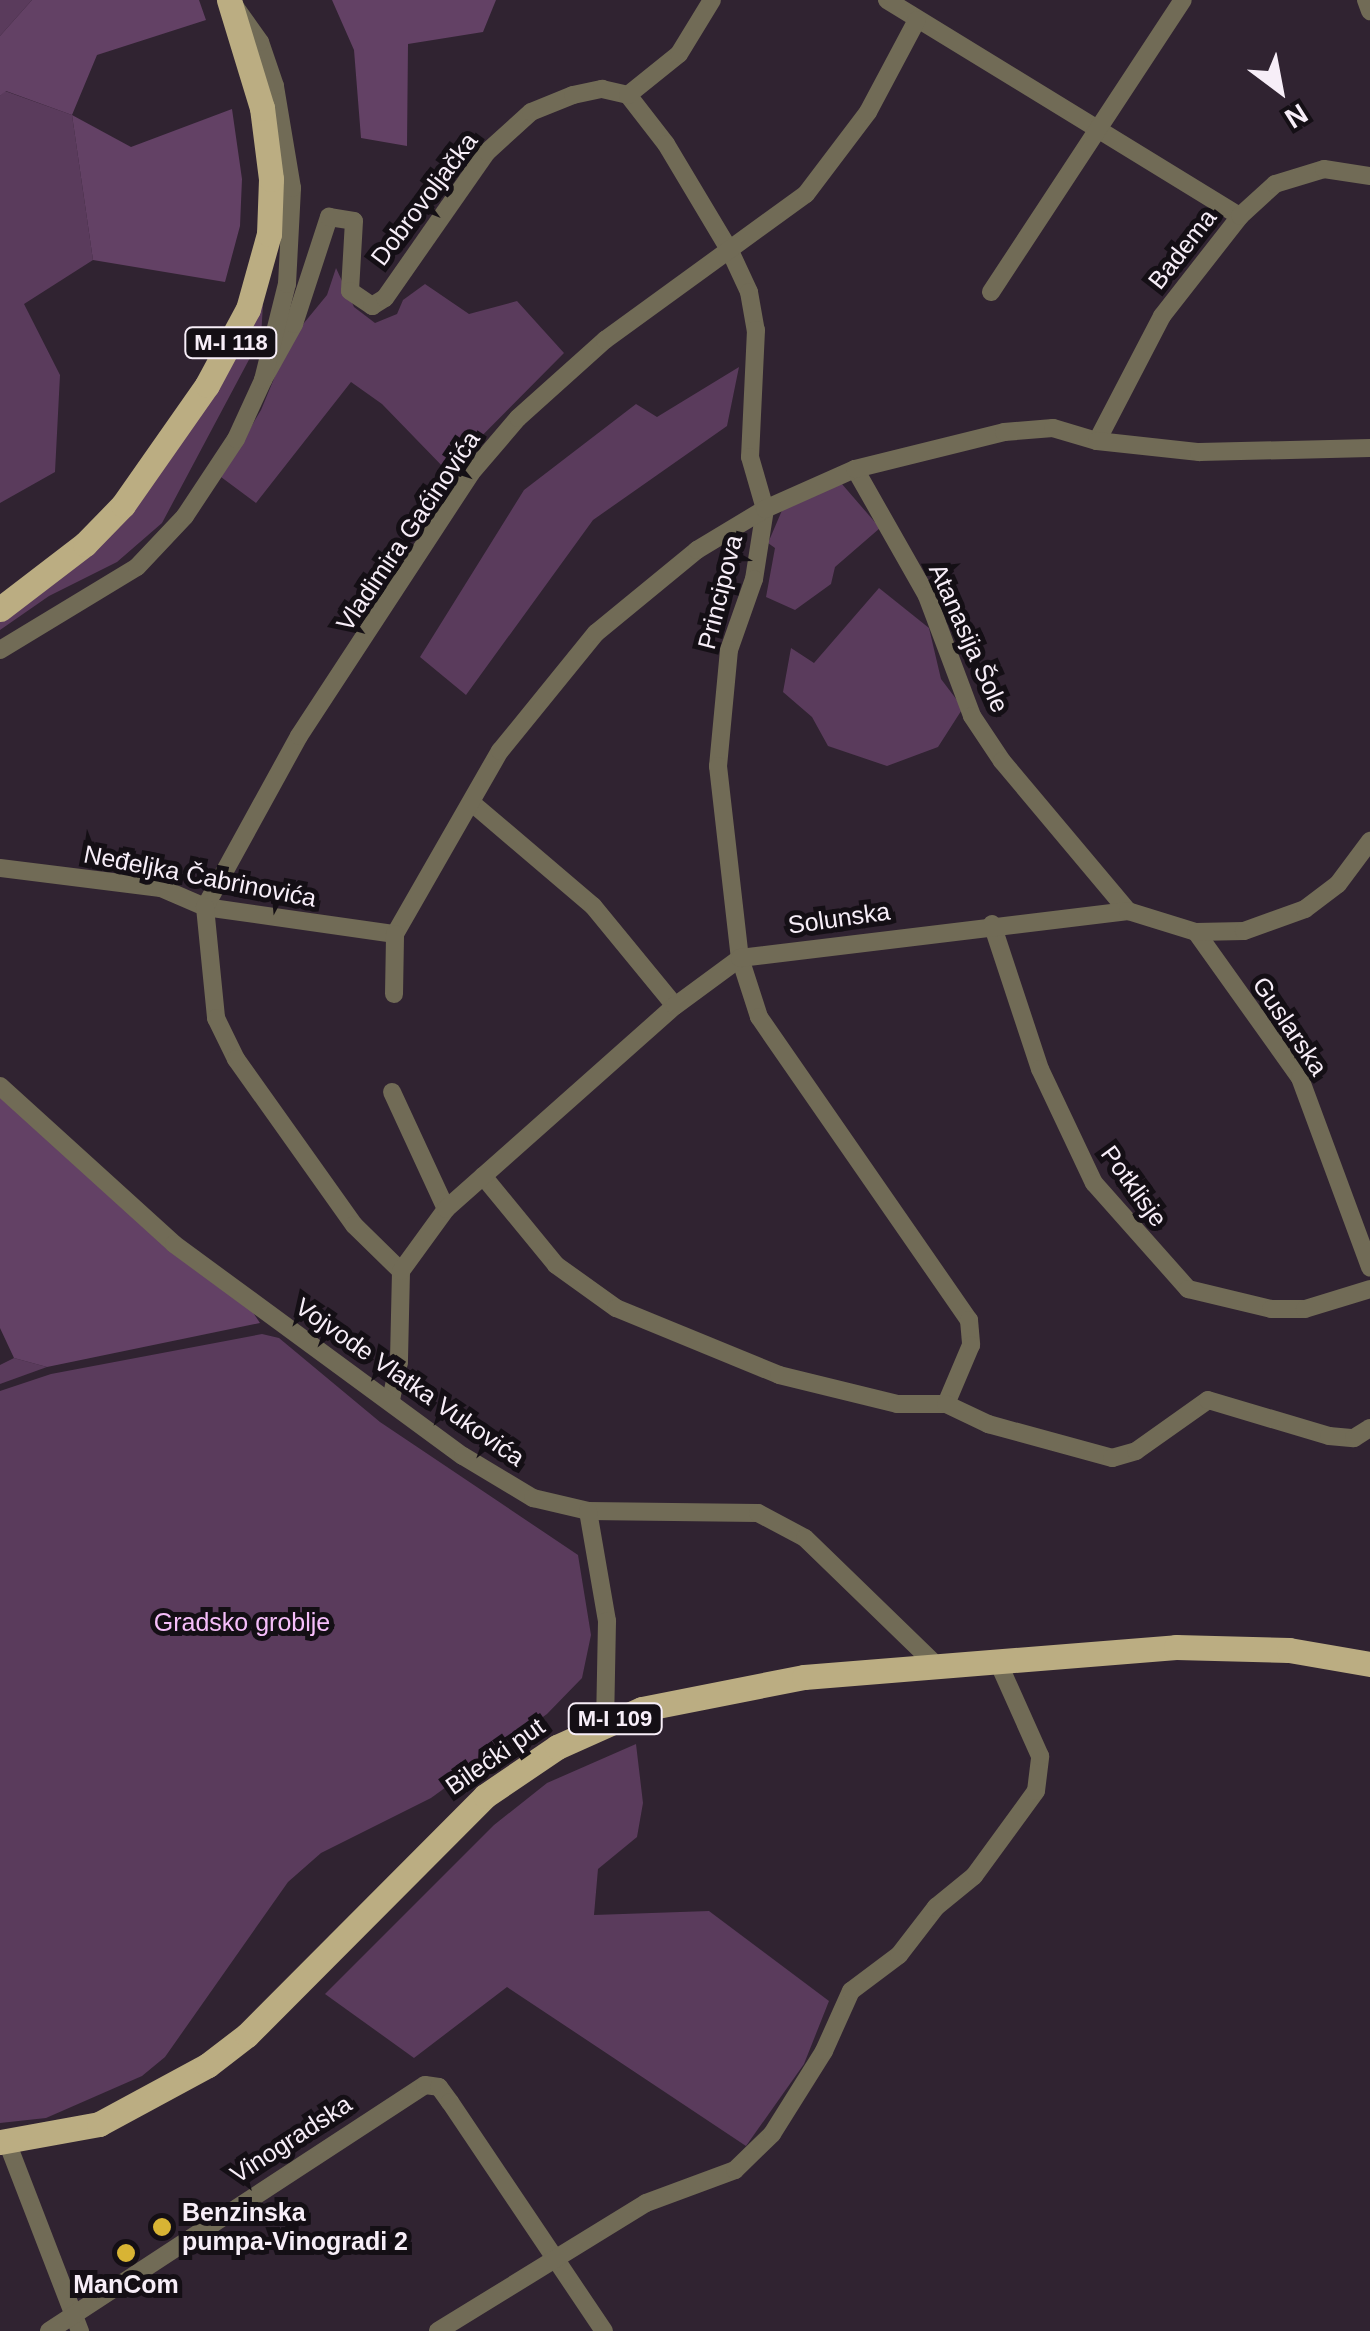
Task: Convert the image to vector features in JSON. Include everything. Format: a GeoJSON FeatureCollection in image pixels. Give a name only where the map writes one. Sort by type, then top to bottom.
{"type":"FeatureCollection","features":[{"type":"Feature","properties":{"kind":"main road","name":"M-I 118"},"geometry":{"type":"LineString","coordinates":[[0,609],[84,544],[124,505],[207,385],[248,309],[269,234],[271,180],[262,108],[230,1]]}},
{"type":"Feature","properties":{"kind":"main road","name":"Bilećki put"},"geometry":{"type":"LineString","coordinates":[[4,2142],[122,2114],[228,2051],[458,1820],[522,1769],[605,1722],[722,1689],[935,1664],[1217,1646],[1316,1653],[1370,1664]]}},
{"type":"Feature","properties":{"kind":"street"},"geometry":{"type":"LineString","coordinates":[[991,292],[1183,0]]}},
{"type":"Feature","properties":{"kind":"street"},"geometry":{"type":"LineString","coordinates":[[1366,0],[1370,9]]}},
{"type":"Feature","properties":{"kind":"street"},"geometry":{"type":"LineString","coordinates":[[0,650],[137,567],[185,516],[236,439],[263,380],[288,284],[292,188],[275,86],[260,42],[230,1]]}},
{"type":"Feature","properties":{"kind":"street"},"geometry":{"type":"LineString","coordinates":[[900,2],[917,20],[1240,216]]}},
{"type":"Feature","properties":{"kind":"street"},"geometry":{"type":"LineString","coordinates":[[628,94],[679,54],[707,3]]}},
{"type":"Feature","properties":{"kind":"street","name":"Vladimira Gaćinovića"},"geometry":{"type":"LineString","coordinates":[[204,907],[299,736],[471,473],[518,418],[605,340],[777,220],[829,169],[917,20]]}},
{"type":"Feature","properties":{"kind":"street","name":"Dobrovoljačka"},"geometry":{"type":"LineString","coordinates":[[263,380],[294,324],[329,217],[338,214],[354,221],[350,292],[372,306],[385,298],[487,152],[531,112],[587,92],[628,94]]}},
{"type":"Feature","properties":{"kind":"street","name":"Principova"},"geometry":{"type":"LineString","coordinates":[[628,94],[666,144],[730,251],[749,292],[756,330],[750,457],[765,509],[720,707],[718,766],[740,958]]}},
{"type":"Feature","properties":{"kind":"street","name":"Badema"},"geometry":{"type":"LineString","coordinates":[[1096,441],[1162,316],[1240,216],[1275,184],[1324,169],[1370,176]]}},
{"type":"Feature","properties":{"kind":"street"},"geometry":{"type":"LineString","coordinates":[[394,994],[395,934],[500,751],[596,633],[697,550],[765,509],[856,469],[1004,432],[1053,428],[1096,441],[1266,455],[1370,448]]}},
{"type":"Feature","properties":{"kind":"street","name":"Atanasija Šole"},"geometry":{"type":"LineString","coordinates":[[856,469],[928,596],[972,716],[1002,762],[1128,910]]}},
{"type":"Feature","properties":{"kind":"street"},"geometry":{"type":"LineString","coordinates":[[472,804],[593,906],[675,1006]]}},
{"type":"Feature","properties":{"kind":"street","name":"Solunska"},"geometry":{"type":"LineString","coordinates":[[401,1271],[446,1209],[675,1006],[740,958],[1128,910],[1196,932],[1244,931],[1305,909],[1338,884],[1370,841]]}},
{"type":"Feature","properties":{"kind":"street","name":"Neđeljka Čabrinovića"},"geometry":{"type":"LineString","coordinates":[[0,868],[161,888],[204,907],[395,934]]}},
{"type":"Feature","properties":{"kind":"street"},"geometry":{"type":"LineString","coordinates":[[204,907],[216,1018],[236,1059],[354,1226],[401,1271],[399,1362],[391,1400]]}},
{"type":"Feature","properties":{"kind":"street","name":"Potklisje"},"geometry":{"type":"LineString","coordinates":[[992,924],[1040,1069],[1094,1183],[1188,1289],[1271,1309],[1305,1308],[1370,1289]]}},
{"type":"Feature","properties":{"kind":"street","name":"Guslarska"},"geometry":{"type":"LineString","coordinates":[[1196,932],[1300,1078],[1370,1267]]}},
{"type":"Feature","properties":{"kind":"street"},"geometry":{"type":"LineString","coordinates":[[740,958],[759,1017],[970,1320],[970,1345],[946,1404]]}},
{"type":"Feature","properties":{"kind":"street","name":"Vojvode Vlatka Vukovića"},"geometry":{"type":"LineString","coordinates":[[0,1086],[174,1244],[463,1456],[534,1498],[588,1512],[758,1513],[805,1538],[935,1664]]}},
{"type":"Feature","properties":{"kind":"street"},"geometry":{"type":"LineString","coordinates":[[392,1092],[446,1209]]}},
{"type":"Feature","properties":{"kind":"street"},"geometry":{"type":"LineString","coordinates":[[483,1176],[556,1266],[616,1308],[795,1379],[898,1404],[946,1404],[988,1424],[1112,1458],[1136,1450],[1208,1400],[1329,1436],[1354,1438],[1370,1428]]}},
{"type":"Feature","properties":{"kind":"street"},"geometry":{"type":"LineString","coordinates":[[588,1512],[607,1621],[605,1722]]}},
{"type":"Feature","properties":{"kind":"street"},"geometry":{"type":"LineString","coordinates":[[438,2331],[646,2204],[735,2170],[752,2157],[824,2051],[851,1991],[899,1955],[936,1907],[986,1862],[1036,1791],[1043,1766],[997,1660]]}},
{"type":"Feature","properties":{"kind":"street","name":"Vinogradska"},"geometry":{"type":"LineString","coordinates":[[48,2331],[69,2312],[412,2091],[439,2087],[553,2259]]}},
{"type":"Feature","properties":{"kind":"street"},"geometry":{"type":"LineString","coordinates":[[4,2142],[69,2312],[80,2331]]}},
{"type":"Feature","properties":{"kind":"street"},"geometry":{"type":"LineString","coordinates":[[553,2259],[604,2331]]}},
{"type":"Feature","properties":{"kind":"green space"},"geometry":{"type":"Polygon","coordinates":[[[0,0],[32,0],[0,36],[0,0]]]}},
{"type":"Feature","properties":{"kind":"green space"},"geometry":{"type":"Polygon","coordinates":[[[5,91],[72,115],[93,260],[24,304],[60,375],[55,472],[0,503],[0,96],[5,91]]]}},
{"type":"Feature","properties":{"kind":"green space"},"geometry":{"type":"Polygon","coordinates":[[[336,268],[354,307],[375,323],[397,314],[403,300],[425,284],[469,314],[517,301],[564,353],[447,471],[382,404],[351,382],[256,503],[221,477],[261,410],[290,340],[327,295],[336,268]]]}},
{"type":"Feature","properties":{"kind":"green space"},"geometry":{"type":"Polygon","coordinates":[[[263,304],[261,337],[162,523],[117,562],[49,596],[0,630],[0,620],[105,536],[263,304]]]}},
{"type":"Feature","properties":{"kind":"green space"},"geometry":{"type":"Polygon","coordinates":[[[739,367],[727,426],[593,520],[466,695],[420,657],[524,490],[636,404],[657,417],[739,367]]]}},
{"type":"Feature","properties":{"kind":"green space"},"geometry":{"type":"Polygon","coordinates":[[[835,476],[880,528],[835,567],[831,584],[795,610],[766,597],[775,548],[768,543],[786,501],[835,476]]]}},
{"type":"Feature","properties":{"kind":"green space"},"geometry":{"type":"Polygon","coordinates":[[[879,588],[929,628],[941,679],[963,708],[938,747],[887,766],[828,746],[812,717],[783,692],[791,648],[814,663],[879,588]]]}},
{"type":"Feature","properties":{"kind":"green space","name":"Gradsko groblje"},"geometry":{"type":"Polygon","coordinates":[[[262,1334],[279,1338],[380,1422],[578,1555],[591,1635],[582,1678],[547,1714],[431,1798],[321,1853],[288,1882],[165,2057],[142,2076],[46,2118],[0,2123],[0,1391],[51,1374],[262,1334]]]}},
{"type":"Feature","properties":{"kind":"green space"},"geometry":{"type":"Polygon","coordinates":[[[14,1358],[47,1367],[0,1384],[0,1365],[14,1358]]]}},
{"type":"Feature","properties":{"kind":"green space"},"geometry":{"type":"Polygon","coordinates":[[[636,1744],[643,1803],[637,1837],[598,1869],[594,1915],[709,1911],[829,2001],[804,2064],[746,2146],[507,1987],[414,2058],[325,1994],[494,1825],[547,1783],[636,1744]]]}},
{"type":"Feature","properties":{"kind":"shaded area"},"geometry":{"type":"Polygon","coordinates":[[[32,0],[199,0],[206,20],[97,55],[72,115],[6,91],[0,96],[0,36],[32,0]]]}},
{"type":"Feature","properties":{"kind":"shaded area"},"geometry":{"type":"Polygon","coordinates":[[[332,0],[496,0],[483,32],[408,44],[407,146],[361,138],[354,50],[332,0]]]}},
{"type":"Feature","properties":{"kind":"shaded area"},"geometry":{"type":"Polygon","coordinates":[[[232,109],[242,179],[240,226],[225,282],[93,260],[72,115],[131,147],[232,109]]]}},
{"type":"Feature","properties":{"kind":"shaded area"},"geometry":{"type":"Polygon","coordinates":[[[0,1094],[252,1311],[260,1323],[47,1367],[14,1358],[0,1328],[0,1094]]]}},
{"type":"Feature","properties":{"kind":"place","name":"Benzinska pumpa-Vinogradi 2"},"geometry":{"type":"Point","coordinates":[162,2227]}},
{"type":"Feature","properties":{"kind":"place","name":"ManCom"},"geometry":{"type":"Point","coordinates":[126,2253]}}]}
